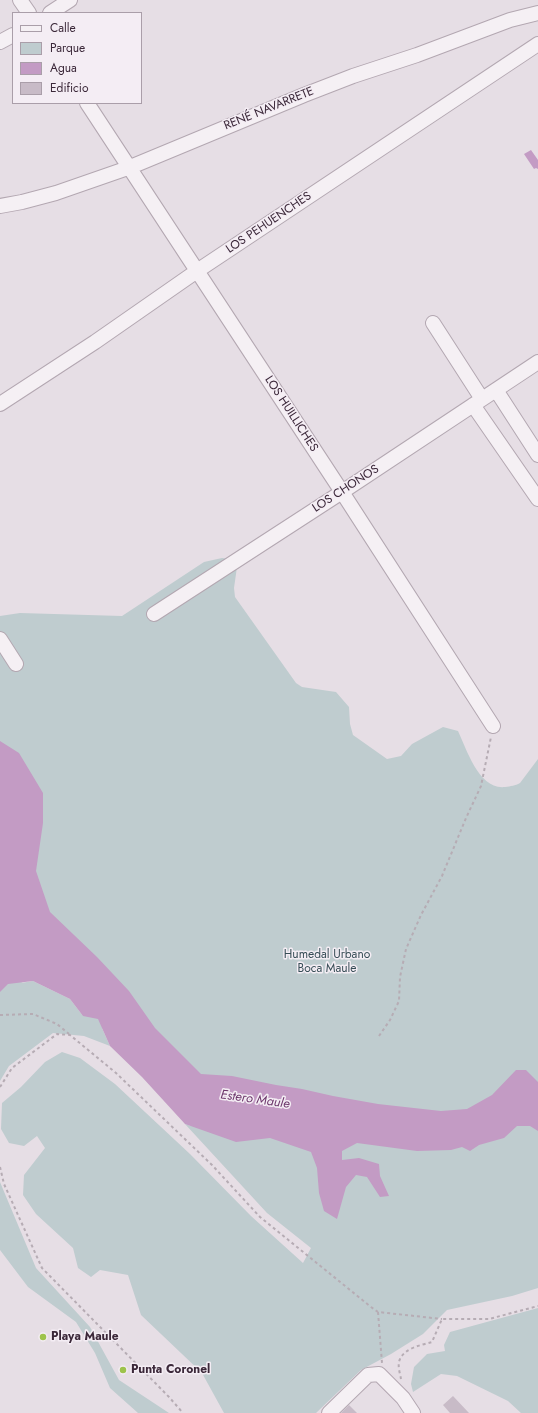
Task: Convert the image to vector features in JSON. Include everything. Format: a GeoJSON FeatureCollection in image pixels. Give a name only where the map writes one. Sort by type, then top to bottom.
{"type":"FeatureCollection","features":[{"type":"Feature","properties":{"kind":"street"},"geometry":{"type":"LineString","coordinates":[[20,0],[28,12]]}},
{"type":"Feature","properties":{"kind":"street"},"geometry":{"type":"LineString","coordinates":[[52,12],[70,0]]}},
{"type":"Feature","properties":{"kind":"street","name":"RENÉ NAVARRETE"},"geometry":{"type":"LineString","coordinates":[[0,206],[56,193],[128,168],[353,76],[417,55],[510,20],[538,13]]}},
{"type":"Feature","properties":{"kind":"street"},"geometry":{"type":"LineString","coordinates":[[0,42],[12,35]]}},
{"type":"Feature","properties":{"kind":"street","name":"LOS PEHUENCHES"},"geometry":{"type":"LineString","coordinates":[[0,404],[95,342],[197,271],[538,44]]}},
{"type":"Feature","properties":{"kind":"street","name":"LOS HUILLICHES"},"geometry":{"type":"LineString","coordinates":[[87,104],[342,492],[493,726]]}},
{"type":"Feature","properties":{"kind":"street"},"geometry":{"type":"LineString","coordinates":[[433,323],[478,402],[538,499]]}},
{"type":"Feature","properties":{"kind":"street","name":"LOS CHONOS"},"geometry":{"type":"LineString","coordinates":[[154,614],[538,362]]}},
{"type":"Feature","properties":{"kind":"street"},"geometry":{"type":"LineString","coordinates":[[496,390],[538,455]]}},
{"type":"Feature","properties":{"kind":"street"},"geometry":{"type":"LineString","coordinates":[[0,639],[16,664]]}},
{"type":"Feature","properties":{"kind":"street"},"geometry":{"type":"LineString","coordinates":[[329,1413],[373,1374],[403,1398],[413,1413]]}},
{"type":"Feature","properties":{"kind":"path"},"geometry":{"type":"LineString","coordinates":[[379,1036],[390,1020],[399,1001],[400,977],[406,949],[421,915],[442,876],[481,786],[493,726]]}},
{"type":"Feature","properties":{"kind":"path"},"geometry":{"type":"LineString","coordinates":[[0,1015],[33,1014],[57,1024],[116,1073],[212,1165],[260,1217],[318,1266],[378,1312],[442,1318],[489,1319],[538,1306]]}},
{"type":"Feature","properties":{"kind":"path"},"geometry":{"type":"LineString","coordinates":[[0,1087],[12,1068],[57,1034],[70,1035]]}},
{"type":"Feature","properties":{"kind":"path"},"geometry":{"type":"LineString","coordinates":[[0,1167],[4,1184],[42,1268],[183,1413]]}},
{"type":"Feature","properties":{"kind":"path"},"geometry":{"type":"LineString","coordinates":[[373,1374],[383,1361],[378,1312]]}},
{"type":"Feature","properties":{"kind":"path"},"geometry":{"type":"LineString","coordinates":[[403,1398],[399,1367],[400,1359],[410,1349],[432,1342],[442,1318]]}},
{"type":"Feature","properties":{"kind":"green space","name":"Humedal Urbano Boca Maule"},"geometry":{"type":"Polygon","coordinates":[[[222,558],[229,559],[237,567],[234,588],[235,597],[296,683],[302,687],[336,692],[349,707],[350,724],[353,735],[387,759],[401,756],[412,744],[443,727],[458,731],[470,758],[481,776],[496,786],[505,787],[520,783],[538,759],[538,1288],[512,1296],[447,1310],[423,1334],[391,1354],[361,1370],[316,1413],[224,1413],[202,1373],[141,1315],[128,1275],[100,1270],[91,1277],[78,1268],[73,1248],[36,1214],[23,1195],[24,1175],[45,1148],[37,1136],[24,1146],[9,1143],[1,1129],[2,1103],[21,1087],[45,1062],[62,1052],[80,1058],[115,1084],[190,1154],[251,1216],[303,1263],[311,1248],[267,1213],[185,1124],[191,1126],[102,1028],[110,1046],[84,1036],[53,1033],[9,1066],[0,1081],[0,616],[20,613],[122,616],[204,562],[222,558]],[[32,977],[21,983],[33,981],[70,999],[83,1016],[69,992],[32,977]]]}},
{"type":"Feature","properties":{"kind":"green space"},"geometry":{"type":"Polygon","coordinates":[[[0,1182],[36,1268],[90,1327],[119,1380],[169,1413],[138,1413],[110,1388],[95,1353],[76,1322],[28,1287],[0,1250],[0,1182]]]}},
{"type":"Feature","properties":{"kind":"green space"},"geometry":{"type":"Polygon","coordinates":[[[538,1308],[538,1413],[521,1413],[508,1401],[457,1376],[441,1374],[413,1392],[411,1384],[414,1367],[427,1354],[445,1351],[444,1345],[450,1332],[538,1308]]]}},
{"type":"Feature","properties":{"kind":"water"},"geometry":{"type":"Polygon","coordinates":[[[531,150],[538,160],[538,169],[534,169],[524,154],[531,150]]]}},
{"type":"Feature","properties":{"kind":"water","name":"Estero Maule"},"geometry":{"type":"Polygon","coordinates":[[[0,741],[19,753],[43,793],[43,823],[36,871],[50,912],[97,957],[129,991],[155,1028],[201,1074],[232,1076],[378,1104],[441,1111],[467,1109],[492,1095],[516,1070],[526,1070],[538,1082],[538,1131],[530,1126],[517,1126],[504,1138],[479,1145],[470,1151],[462,1147],[451,1150],[417,1151],[357,1143],[342,1151],[342,1160],[359,1158],[379,1164],[380,1176],[389,1196],[380,1197],[367,1177],[356,1175],[346,1187],[337,1219],[324,1211],[319,1193],[317,1168],[311,1152],[270,1138],[236,1142],[185,1124],[142,1077],[110,1046],[98,1019],[83,1016],[70,999],[33,981],[8,984],[0,992],[0,741]]]}},
{"type":"Feature","properties":{"kind":"building"},"geometry":{"type":"Polygon","coordinates":[[[453,1396],[469,1413],[450,1413],[443,1405],[453,1396]]]}},
{"type":"Feature","properties":{"kind":"building"},"geometry":{"type":"Polygon","coordinates":[[[349,1405],[357,1413],[341,1413],[349,1405]]]}},
{"type":"Feature","properties":{"kind":"place","name":"Playa Maule"},"geometry":{"type":"Point","coordinates":[43,1337]}},
{"type":"Feature","properties":{"kind":"place","name":"Punta Coronel"},"geometry":{"type":"Point","coordinates":[123,1370]}}]}
